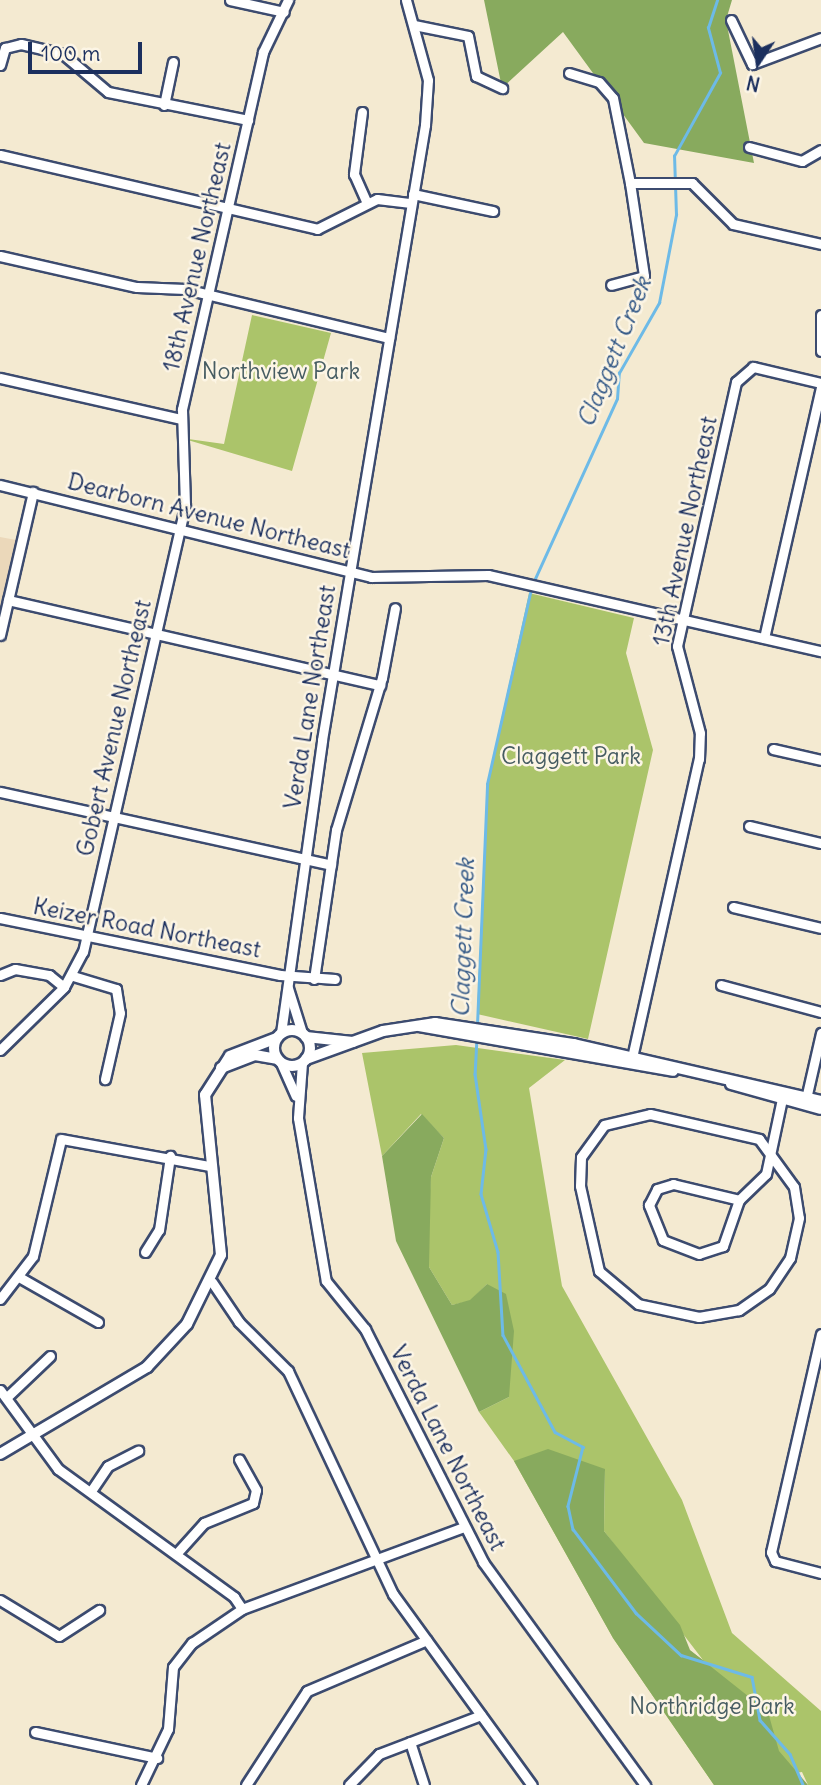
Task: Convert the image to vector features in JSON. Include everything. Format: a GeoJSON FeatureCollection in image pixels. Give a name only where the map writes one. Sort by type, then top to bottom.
{"type":"FeatureCollection","features":[{"type":"Feature","properties":{"kind":"main road"},"geometry":{"type":"LineString","coordinates":[[221,1068],[255,1055],[279,1061],[304,1061],[353,1042],[419,1026],[491,1035],[631,1061],[805,1101],[821,1101]]}},
{"type":"Feature","properties":{"kind":"main road"},"geometry":{"type":"LineString","coordinates":[[0,1454],[162,1356],[212,1282],[221,1245],[209,1166],[204,1100],[221,1068],[238,1051],[279,1036],[304,1035],[353,1042]]}},
{"type":"Feature","properties":{"kind":"main road"},"geometry":{"type":"LineString","coordinates":[[304,1035],[304,1061]]}},
{"type":"Feature","properties":{"kind":"main road"},"geometry":{"type":"LineString","coordinates":[[279,1036],[279,1061]]}},
{"type":"Feature","properties":{"kind":"main road"},"geometry":{"type":"LineString","coordinates":[[805,1101],[821,1109]]}},
{"type":"Feature","properties":{"kind":"street"},"geometry":{"type":"LineString","coordinates":[[230,0],[284,12]]}},
{"type":"Feature","properties":{"kind":"street","name":"18th Avenue Northeast"},"geometry":{"type":"LineString","coordinates":[[179,530],[186,494],[180,419],[263,52],[288,0]]}},
{"type":"Feature","properties":{"kind":"street","name":"Verda Lane Northeast"},"geometry":{"type":"LineString","coordinates":[[304,1035],[288,988],[287,976],[333,672],[428,89],[406,0]]}},
{"type":"Feature","properties":{"kind":"street"},"geometry":{"type":"LineString","coordinates":[[731,19],[752,65],[821,38]]}},
{"type":"Feature","properties":{"kind":"street"},"geometry":{"type":"LineString","coordinates":[[414,25],[468,36],[476,76],[502,88]]}},
{"type":"Feature","properties":{"kind":"street"},"geometry":{"type":"LineString","coordinates":[[0,65],[8,46],[63,54],[99,87],[164,105],[248,120]]}},
{"type":"Feature","properties":{"kind":"street"},"geometry":{"type":"LineString","coordinates":[[164,105],[173,62]]}},
{"type":"Feature","properties":{"kind":"street"},"geometry":{"type":"LineString","coordinates":[[569,73],[599,82],[613,98],[631,183],[645,274],[611,285]]}},
{"type":"Feature","properties":{"kind":"street"},"geometry":{"type":"LineString","coordinates":[[362,111],[354,174],[367,203]]}},
{"type":"Feature","properties":{"kind":"street"},"geometry":{"type":"LineString","coordinates":[[749,147],[802,161],[821,150]]}},
{"type":"Feature","properties":{"kind":"street"},"geometry":{"type":"LineString","coordinates":[[0,155],[317,229],[367,203],[412,198],[493,211]]}},
{"type":"Feature","properties":{"kind":"street"},"geometry":{"type":"LineString","coordinates":[[631,183],[687,182],[701,187],[733,224],[821,244]]}},
{"type":"Feature","properties":{"kind":"street"},"geometry":{"type":"LineString","coordinates":[[0,256],[137,286],[208,295],[389,338]]}},
{"type":"Feature","properties":{"kind":"street"},"geometry":{"type":"LineString","coordinates":[[821,315],[821,351]]}},
{"type":"Feature","properties":{"kind":"street","name":"13th Avenue Northeast"},"geometry":{"type":"LineString","coordinates":[[631,1061],[701,744],[677,659],[682,618],[738,376],[753,367],[821,385]]}},
{"type":"Feature","properties":{"kind":"street"},"geometry":{"type":"LineString","coordinates":[[0,378],[180,419]]}},
{"type":"Feature","properties":{"kind":"street"},"geometry":{"type":"LineString","coordinates":[[764,638],[821,385]]}},
{"type":"Feature","properties":{"kind":"street"},"geometry":{"type":"LineString","coordinates":[[810,434],[821,436]]}},
{"type":"Feature","properties":{"kind":"street","name":"Dearborn Avenue Northeast"},"geometry":{"type":"LineString","coordinates":[[0,485],[349,572],[382,578],[470,573],[510,579],[821,651]]}},
{"type":"Feature","properties":{"kind":"street"},"geometry":{"type":"LineString","coordinates":[[0,635],[33,492]]}},
{"type":"Feature","properties":{"kind":"street","name":"Gobert Avenue Northeast"},"geometry":{"type":"LineString","coordinates":[[0,1050],[73,975],[87,936],[179,530]]}},
{"type":"Feature","properties":{"kind":"street"},"geometry":{"type":"LineString","coordinates":[[8,600],[333,672],[380,685]]}},
{"type":"Feature","properties":{"kind":"street"},"geometry":{"type":"LineString","coordinates":[[314,979],[331,865],[380,685],[395,608]]}},
{"type":"Feature","properties":{"kind":"street"},"geometry":{"type":"LineString","coordinates":[[773,749],[821,760]]}},
{"type":"Feature","properties":{"kind":"street"},"geometry":{"type":"LineString","coordinates":[[0,792],[331,865]]}},
{"type":"Feature","properties":{"kind":"street"},"geometry":{"type":"LineString","coordinates":[[749,826],[821,843]]}},
{"type":"Feature","properties":{"kind":"street"},"geometry":{"type":"LineString","coordinates":[[733,907],[821,928]]}},
{"type":"Feature","properties":{"kind":"street","name":"Keizer Road Northeast"},"geometry":{"type":"LineString","coordinates":[[0,918],[287,976],[335,979]]}},
{"type":"Feature","properties":{"kind":"street"},"geometry":{"type":"LineString","coordinates":[[0,975],[15,969],[49,975],[64,986]]}},
{"type":"Feature","properties":{"kind":"street"},"geometry":{"type":"LineString","coordinates":[[73,975],[116,989],[120,1013],[105,1079]]}},
{"type":"Feature","properties":{"kind":"street"},"geometry":{"type":"LineString","coordinates":[[721,985],[821,1012]]}},
{"type":"Feature","properties":{"kind":"street","name":"Verda Lane Northeast"},"geometry":{"type":"LineString","coordinates":[[279,1036],[288,988]]}},
{"type":"Feature","properties":{"kind":"street"},"geometry":{"type":"LineString","coordinates":[[805,1101],[821,1033]]}},
{"type":"Feature","properties":{"kind":"street","name":"Verda Lane Northeast"},"geometry":{"type":"LineString","coordinates":[[279,1061],[296,1096],[326,1282],[365,1329],[464,1527],[645,1785]]}},
{"type":"Feature","properties":{"kind":"street","name":"Verda Lane Northeast"},"geometry":{"type":"LineString","coordinates":[[296,1096],[304,1061]]}},
{"type":"Feature","properties":{"kind":"street"},"geometry":{"type":"LineString","coordinates":[[739,1200],[667,1184],[653,1193],[649,1214],[668,1244],[707,1254],[730,1236],[739,1200],[763,1178],[783,1096]]}},
{"type":"Feature","properties":{"kind":"street"},"geometry":{"type":"LineString","coordinates":[[650,1114],[759,1139],[771,1150],[794,1187],[799,1218],[790,1258],[762,1295],[731,1313],[699,1317],[633,1302],[604,1279],[578,1172],[588,1142],[604,1125],[650,1114]]}},
{"type":"Feature","properties":{"kind":"street"},"geometry":{"type":"LineString","coordinates":[[0,1299],[19,1277],[36,1247],[61,1139],[170,1156],[189,1166],[209,1166]]}},
{"type":"Feature","properties":{"kind":"street"},"geometry":{"type":"LineString","coordinates":[[145,1252],[159,1230],[170,1156]]}},
{"type":"Feature","properties":{"kind":"street"},"geometry":{"type":"LineString","coordinates":[[19,1277],[98,1322]]}},
{"type":"Feature","properties":{"kind":"street"},"geometry":{"type":"LineString","coordinates":[[212,1282],[239,1322],[288,1371],[381,1562],[393,1594],[532,1785]]}},
{"type":"Feature","properties":{"kind":"street"},"geometry":{"type":"LineString","coordinates":[[821,1334],[771,1557],[821,1573]]}},
{"type":"Feature","properties":{"kind":"street"},"geometry":{"type":"LineString","coordinates":[[50,1356],[4,1393],[58,1469],[91,1490],[176,1554],[242,1609]]}},
{"type":"Feature","properties":{"kind":"street"},"geometry":{"type":"LineString","coordinates":[[91,1490],[108,1466],[138,1451]]}},
{"type":"Feature","properties":{"kind":"street"},"geometry":{"type":"LineString","coordinates":[[176,1554],[204,1523],[253,1503],[256,1490],[239,1459]]}},
{"type":"Feature","properties":{"kind":"street"},"geometry":{"type":"LineString","coordinates":[[141,1785],[157,1758],[168,1729],[173,1667],[192,1643],[242,1609],[381,1562],[464,1527]]}},
{"type":"Feature","properties":{"kind":"street"},"geometry":{"type":"LineString","coordinates":[[0,1600],[59,1636],[99,1610]]}},
{"type":"Feature","properties":{"kind":"street"},"geometry":{"type":"LineString","coordinates":[[246,1785],[307,1691],[427,1640]]}},
{"type":"Feature","properties":{"kind":"street"},"geometry":{"type":"LineString","coordinates":[[349,1785],[372,1759],[481,1715]]}},
{"type":"Feature","properties":{"kind":"street"},"geometry":{"type":"LineString","coordinates":[[35,1732],[157,1758]]}},
{"type":"Feature","properties":{"kind":"street"},"geometry":{"type":"LineString","coordinates":[[410,1742],[424,1785]]}},
{"type":"Feature","properties":{"kind":"shaded area"},"geometry":{"type":"Polygon","coordinates":[[[0,537],[16,540],[0,611],[0,537]]]}},
{"type":"Feature","properties":{"kind":"green space"},"geometry":{"type":"Polygon","coordinates":[[[484,0],[732,0],[726,20],[754,163],[644,143],[563,32],[502,88],[484,0]]]}},
{"type":"Feature","properties":{"kind":"green space","name":"Northview Park"},"geometry":{"type":"Polygon","coordinates":[[[252,315],[331,333],[292,471],[181,438],[224,444],[252,315]]]}},
{"type":"Feature","properties":{"kind":"green space","name":"Claggett Park"},"geometry":{"type":"Polygon","coordinates":[[[529,593],[634,618],[626,653],[653,750],[588,1039],[477,1014],[487,784],[529,593]]]}},
{"type":"Feature","properties":{"kind":"green space"},"geometry":{"type":"Polygon","coordinates":[[[456,1045],[565,1060],[529,1088],[562,1286],[682,1500],[732,1633],[821,1711],[821,1785],[808,1785],[802,1772],[714,1785],[613,1638],[514,1461],[479,1412],[509,1397],[487,1284],[470,1301],[452,1305],[429,1267],[426,1243],[431,1177],[444,1138],[421,1114],[382,1156],[362,1053],[456,1045]],[[605,1469],[574,1481],[636,1613],[703,1660],[604,1531],[605,1469]]]}},
{"type":"Feature","properties":{"kind":"green space"},"geometry":{"type":"Polygon","coordinates":[[[422,1114],[444,1138],[431,1177],[429,1267],[452,1305],[470,1300],[487,1284],[506,1294],[514,1331],[509,1397],[479,1412],[396,1241],[382,1156],[422,1114]]]}},
{"type":"Feature","properties":{"kind":"green space","name":"Northridge Park"},"geometry":{"type":"Polygon","coordinates":[[[548,1449],[605,1469],[604,1531],[680,1625],[690,1650],[768,1712],[779,1751],[808,1785],[714,1785],[613,1638],[514,1461],[548,1449]]]}},
{"type":"Feature","properties":{"kind":"waterway","name":"Claggett Creek"},"geometry":{"type":"LineString","coordinates":[[533,583],[617,399],[619,373],[659,303],[676,215],[674,156],[720,73],[708,28],[717,0]]}},
{"type":"Feature","properties":{"kind":"waterway","name":"Claggett Creek"},"geometry":{"type":"LineString","coordinates":[[477,1025],[487,784],[531,589]]}},
{"type":"Feature","properties":{"kind":"waterway","name":"Claggett Creek"},"geometry":{"type":"LineString","coordinates":[[477,1038],[475,1074],[486,1149],[481,1194],[498,1252],[503,1335],[555,1432],[583,1447],[568,1506],[573,1529],[636,1613],[681,1655],[752,1677],[760,1720],[790,1754],[803,1785]]}}]}
